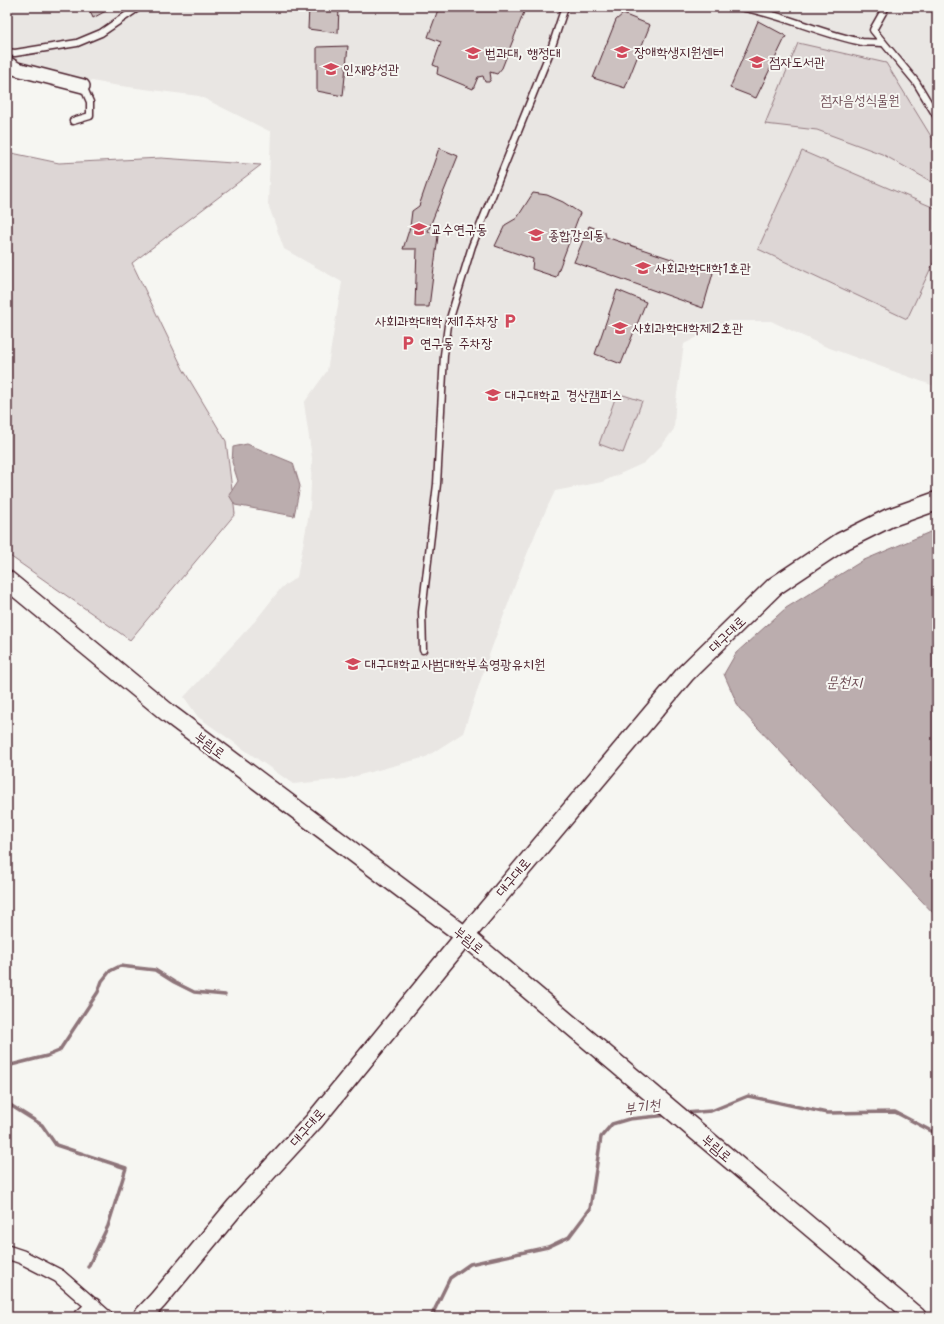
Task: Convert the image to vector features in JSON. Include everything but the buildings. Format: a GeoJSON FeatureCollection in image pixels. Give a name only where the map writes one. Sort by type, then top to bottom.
{"type":"FeatureCollection","features":[{"type":"Feature","properties":{"kind":"street"},"geometry":{"type":"LineString","coordinates":[[7,63],[17,69],[83,86]]}},
{"type":"Feature","properties":{"kind":"street","name":"대구대로"},"geometry":{"type":"LineString","coordinates":[[142,1317],[158,1300],[236,1206],[314,1121],[464,936],[686,673],[775,586],[841,542],[889,518],[937,501]]}},
{"type":"Feature","properties":{"kind":"street","name":"부림로"},"geometry":{"type":"LineString","coordinates":[[7,580],[168,713],[464,936],[917,1317]]}},
{"type":"Feature","properties":{"kind":"street"},"geometry":{"type":"LineString","coordinates":[[7,1252],[22,1257],[59,1276],[106,1317]]}},
{"type":"Feature","properties":{"kind":"street"},"geometry":{"type":"LineString","coordinates":[[80,1317],[94,1305]]}},
{"type":"Feature","properties":{"kind":"lane"},"geometry":{"type":"LineString","coordinates":[[7,52],[15,53],[77,43],[101,33],[139,7]]}},
{"type":"Feature","properties":{"kind":"lane"},"geometry":{"type":"LineString","coordinates":[[423,650],[422,612],[436,484],[444,355],[448,325],[472,246],[550,52],[565,7]]}},
{"type":"Feature","properties":{"kind":"lane"},"geometry":{"type":"LineString","coordinates":[[740,7],[782,18],[821,32],[863,42],[883,43]]}},
{"type":"Feature","properties":{"kind":"lane"},"geometry":{"type":"LineString","coordinates":[[886,7],[873,30],[916,82],[937,117]]}},
{"type":"Feature","properties":{"kind":"lane"},"geometry":{"type":"LineString","coordinates":[[73,121],[90,116],[90,102],[83,86]]}},
{"type":"Feature","properties":{"kind":"shaded area","name":"대구대학교 경산캠퍼스"},"geometry":{"type":"Polygon","coordinates":[[[7,7],[937,7],[937,387],[824,346],[771,321],[729,321],[684,344],[675,408],[674,429],[663,444],[644,463],[602,482],[555,491],[521,569],[488,658],[463,733],[426,757],[345,779],[293,784],[198,717],[184,697],[256,620],[281,588],[297,577],[310,508],[312,458],[304,403],[327,371],[342,282],[284,249],[268,204],[271,132],[199,96],[113,85],[56,74],[18,63],[7,58],[7,7]]]}},
{"type":"Feature","properties":{"kind":"green space","name":"점자음성식물원"},"geometry":{"type":"Polygon","coordinates":[[[798,43],[886,63],[937,146],[937,176],[934,183],[882,154],[817,130],[765,124],[798,43]]]}},
{"type":"Feature","properties":{"kind":"green space"},"geometry":{"type":"Polygon","coordinates":[[[802,151],[937,209],[937,255],[907,319],[758,249],[802,151]]]}},
{"type":"Feature","properties":{"kind":"green space"},"geometry":{"type":"Polygon","coordinates":[[[7,152],[59,163],[161,158],[261,165],[132,263],[183,369],[226,441],[235,514],[130,640],[7,554],[7,152]]]}},
{"type":"Feature","properties":{"kind":"green space"},"geometry":{"type":"Polygon","coordinates":[[[617,393],[642,401],[623,453],[599,444],[617,393]]]}},
{"type":"Feature","properties":{"kind":"water"},"geometry":{"type":"Polygon","coordinates":[[[247,444],[293,463],[300,486],[294,516],[235,505],[229,495],[238,481],[232,462],[233,447],[247,444]]]}},
{"type":"Feature","properties":{"kind":"water","name":"문천지"},"geometry":{"type":"Polygon","coordinates":[[[937,529],[937,917],[739,708],[724,674],[736,653],[786,608],[862,561],[937,529]]]}},
{"type":"Feature","properties":{"kind":"waterway"},"geometry":{"type":"LineString","coordinates":[[7,1066],[47,1056],[59,1051],[98,992],[102,981],[110,971],[120,966],[155,970],[194,992],[225,995]]}},
{"type":"Feature","properties":{"kind":"waterway","name":"부기천"},"geometry":{"type":"LineString","coordinates":[[685,1113],[711,1111],[748,1096],[827,1113],[895,1112],[937,1134]]}},
{"type":"Feature","properties":{"kind":"waterway"},"geometry":{"type":"LineString","coordinates":[[7,1103],[42,1125],[56,1145],[126,1168],[108,1226],[88,1267]]}},
{"type":"Feature","properties":{"kind":"waterway","name":"부기천"},"geometry":{"type":"LineString","coordinates":[[431,1317],[450,1278],[470,1264],[548,1247],[569,1237],[590,1209],[601,1137],[612,1124],[629,1119],[669,1115]]}},
{"type":"Feature","properties":{"kind":"place","name":"장애학생지원센터"},"geometry":{"type":"Point","coordinates":[622,52]}},
{"type":"Feature","properties":{"kind":"place","name":"법과대, 행정대"},"geometry":{"type":"Point","coordinates":[473,53]}},
{"type":"Feature","properties":{"kind":"place","name":"점자도서관"},"geometry":{"type":"Point","coordinates":[757,62]}},
{"type":"Feature","properties":{"kind":"place","name":"인재양성관"},"geometry":{"type":"Point","coordinates":[331,69]}},
{"type":"Feature","properties":{"kind":"place","name":"교수연구동"},"geometry":{"type":"Point","coordinates":[419,229]}},
{"type":"Feature","properties":{"kind":"place","name":"종합강의동"},"geometry":{"type":"Point","coordinates":[536,235]}},
{"type":"Feature","properties":{"kind":"place","name":"사회과학대학1호관"},"geometry":{"type":"Point","coordinates":[643,268]}},
{"type":"Feature","properties":{"kind":"place","name":"사회과학대학 제1주차장"},"geometry":{"type":"Point","coordinates":[510,321]}},
{"type":"Feature","properties":{"kind":"place","name":"사회과학대학제2호관"},"geometry":{"type":"Point","coordinates":[620,328]}},
{"type":"Feature","properties":{"kind":"place","name":"연구동 주차장"},"geometry":{"type":"Point","coordinates":[408,343]}},
{"type":"Feature","properties":{"kind":"place","name":"대구대학교 경산캠퍼스"},"geometry":{"type":"Point","coordinates":[493,395]}},
{"type":"Feature","properties":{"kind":"place","name":"대구대학교사범대학부속영광유치원"},"geometry":{"type":"Point","coordinates":[353,664]}}]}
